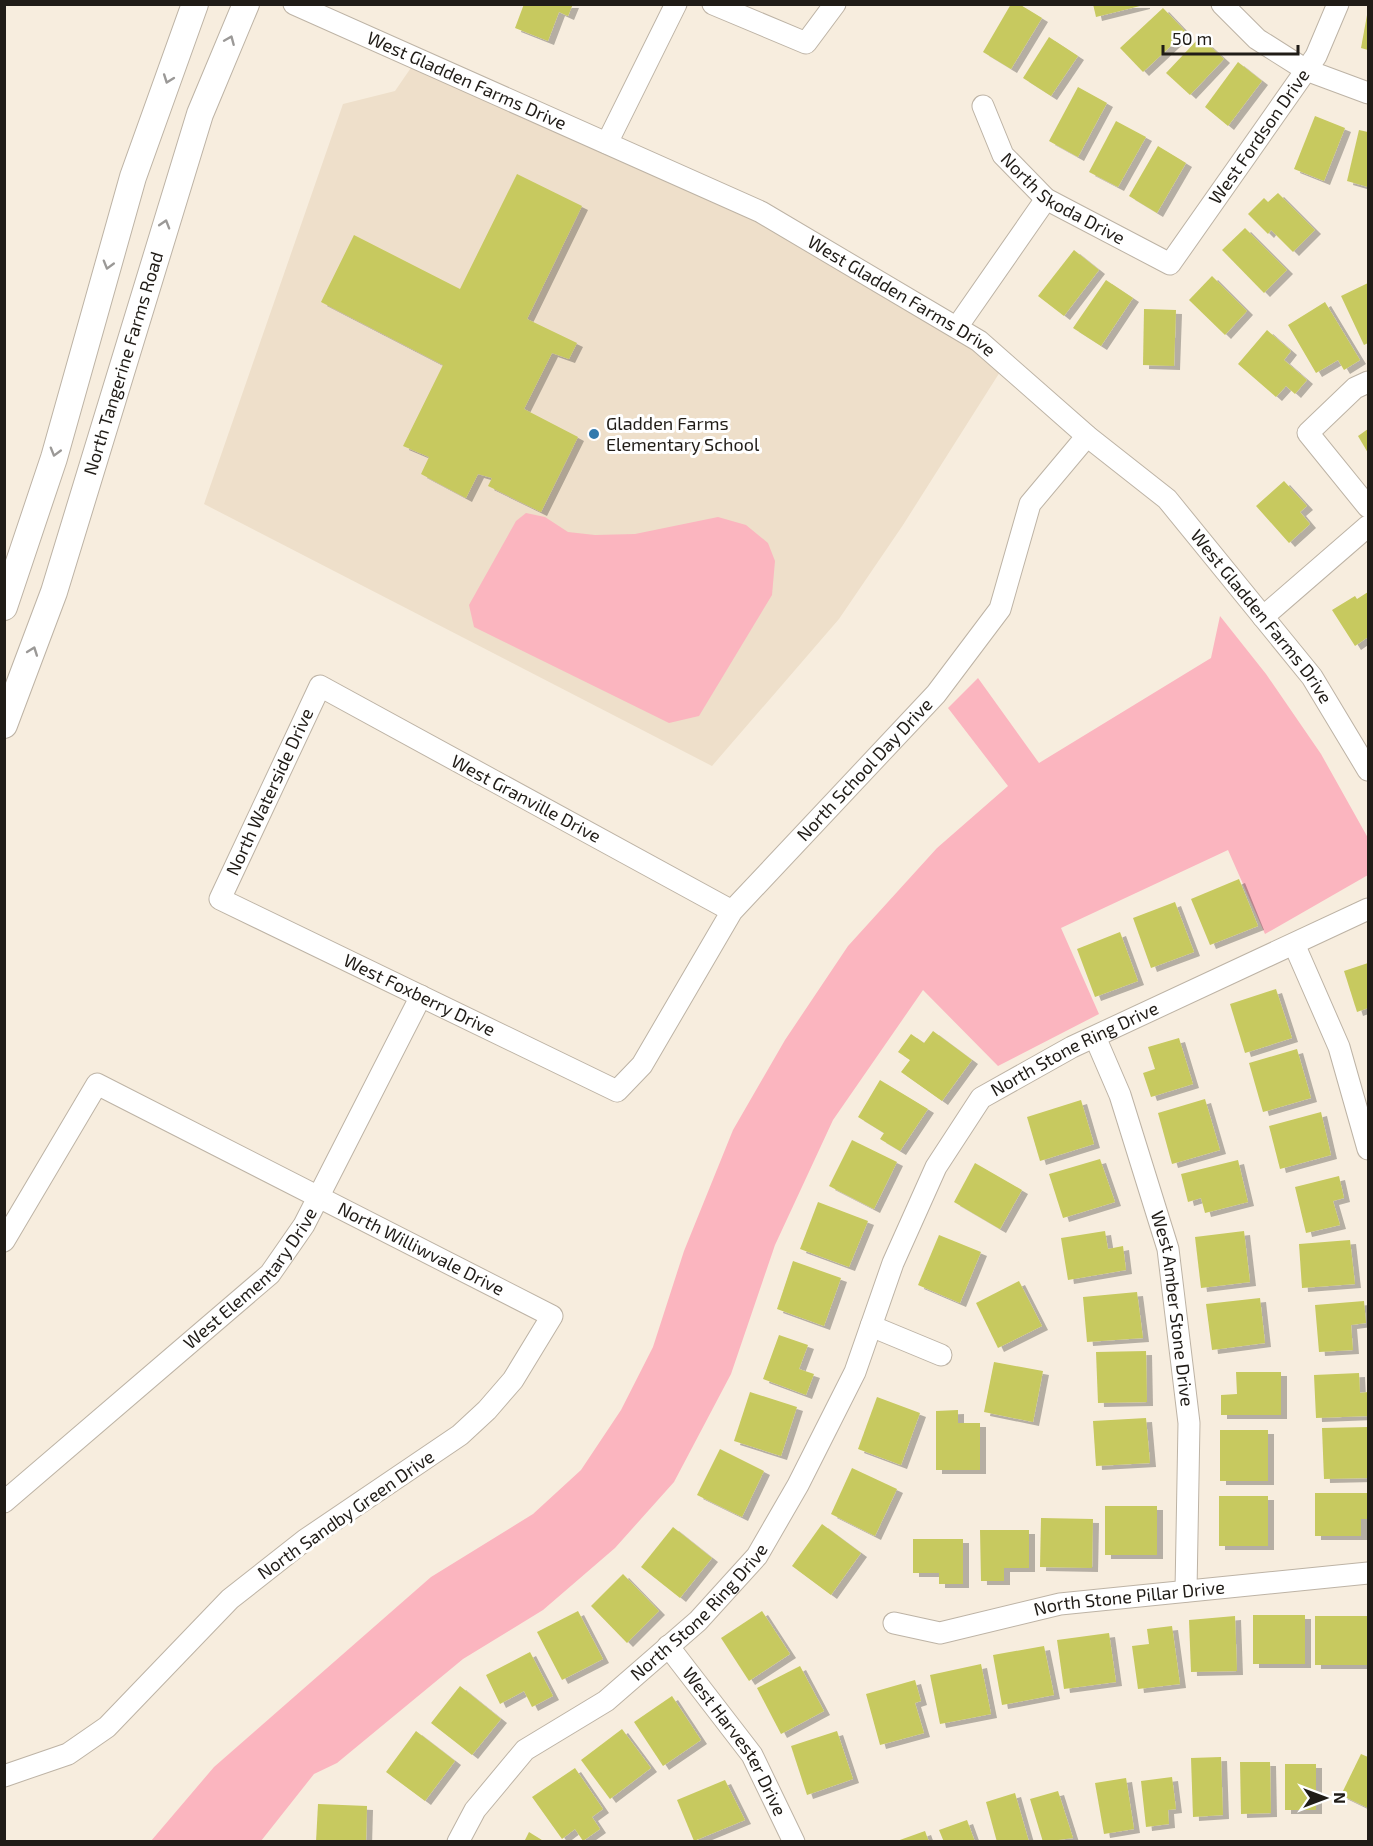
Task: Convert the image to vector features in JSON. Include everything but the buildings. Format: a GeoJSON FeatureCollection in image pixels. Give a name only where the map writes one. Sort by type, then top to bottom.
{"type":"FeatureCollection","features":[{"type":"Feature","properties":{"kind":"main road"},"geometry":{"type":"LineString","coordinates":[[4,607],[54,458],[133,177],[195,4]]}},
{"type":"Feature","properties":{"kind":"main road","name":"North Tangerine Farms Road"},"geometry":{"type":"LineString","coordinates":[[7,711],[61,570],[200,114],[246,4]]}},
{"type":"Feature","properties":{"kind":"street","name":"West Gladden Farms Drive"},"geometry":{"type":"LineString","coordinates":[[294,4],[761,212],[979,340],[1087,436],[1167,499],[1312,677],[1368,770]]}},
{"type":"Feature","properties":{"kind":"street"},"geometry":{"type":"LineString","coordinates":[[607,143],[676,4]]}},
{"type":"Feature","properties":{"kind":"street"},"geometry":{"type":"LineString","coordinates":[[713,4],[806,43],[835,4]]}},
{"type":"Feature","properties":{"kind":"street"},"geometry":{"type":"LineString","coordinates":[[1222,4],[1257,39],[1306,70],[1368,93]]}},
{"type":"Feature","properties":{"kind":"street","name":"West Fordson Drive"},"geometry":{"type":"LineString","coordinates":[[1170,264],[1316,56],[1338,4]]}},
{"type":"Feature","properties":{"kind":"street","name":"North Skoda Drive"},"geometry":{"type":"LineString","coordinates":[[982,106],[1003,155],[1046,199],[1170,264]]}},
{"type":"Feature","properties":{"kind":"street"},"geometry":{"type":"LineString","coordinates":[[957,327],[1046,199]]}},
{"type":"Feature","properties":{"kind":"street"},"geometry":{"type":"LineString","coordinates":[[1368,382],[1355,387],[1308,433],[1368,507]]}},
{"type":"Feature","properties":{"kind":"street","name":"North School Day Drive"},"geometry":{"type":"LineString","coordinates":[[617,1091],[642,1065],[732,911],[936,694],[1000,609],[1030,504],[1087,436]]}},
{"type":"Feature","properties":{"kind":"street"},"geometry":{"type":"LineString","coordinates":[[1263,617],[1368,526]]}},
{"type":"Feature","properties":{"kind":"street","name":"West Granville Drive"},"geometry":{"type":"LineString","coordinates":[[320,686],[732,911]]}},
{"type":"Feature","properties":{"kind":"street","name":"North Waterside Drive"},"geometry":{"type":"LineString","coordinates":[[220,899],[320,686]]}},
{"type":"Feature","properties":{"kind":"street","name":"West Foxberry Drive"},"geometry":{"type":"LineString","coordinates":[[220,899],[617,1091]]}},
{"type":"Feature","properties":{"kind":"street","name":"North Stone Ring Drive"},"geometry":{"type":"LineString","coordinates":[[458,1842],[475,1810],[525,1750],[606,1701],[698,1621],[757,1556],[798,1485],[850,1382],[893,1263],[936,1167],[981,1098],[1095,1037],[1368,909]]}},
{"type":"Feature","properties":{"kind":"street"},"geometry":{"type":"LineString","coordinates":[[1294,944],[1339,1047],[1368,1149]]}},
{"type":"Feature","properties":{"kind":"street","name":"West Elementary Drive"},"geometry":{"type":"LineString","coordinates":[[4,1502],[270,1274],[319,1196],[421,996]]}},
{"type":"Feature","properties":{"kind":"street","name":"West Amber Stone Drive"},"geometry":{"type":"LineString","coordinates":[[1095,1037],[1120,1095],[1168,1249],[1189,1423],[1186,1591]]}},
{"type":"Feature","properties":{"kind":"street","name":"North Williwvale Drive"},"geometry":{"type":"LineString","coordinates":[[4,1240],[97,1084],[552,1316]]}},
{"type":"Feature","properties":{"kind":"street","name":"North Sandby Green Drive"},"geometry":{"type":"LineString","coordinates":[[4,1776],[68,1754],[107,1727],[230,1599],[305,1540],[460,1435],[487,1410],[513,1380],[552,1316]]}},
{"type":"Feature","properties":{"kind":"street"},"geometry":{"type":"LineString","coordinates":[[871,1326],[941,1355]]}},
{"type":"Feature","properties":{"kind":"street","name":"North Stone Pillar Drive"},"geometry":{"type":"LineString","coordinates":[[894,1623],[940,1633],[1060,1604],[1368,1573]]}},
{"type":"Feature","properties":{"kind":"street","name":"West Harvester Drive"},"geometry":{"type":"LineString","coordinates":[[669,1646],[752,1755],[794,1842]]}},
{"type":"Feature","properties":{"kind":"shaded area","name":"Gladden Farms Elementary School"},"geometry":{"type":"Polygon","coordinates":[[[417,59],[761,212],[1005,364],[903,525],[839,619],[712,766],[204,504],[343,104],[395,91],[417,59]]]}},
{"type":"Feature","properties":{"kind":"shaded area"},"geometry":{"type":"Polygon","coordinates":[[[526,513],[545,517],[568,532],[595,535],[635,534],[718,517],[746,525],[768,543],[775,561],[772,595],[699,716],[669,723],[474,627],[469,605],[516,521],[526,513]]]}},
{"type":"Feature","properties":{"kind":"shaded area"},"geometry":{"type":"Polygon","coordinates":[[[1220,616],[1266,674],[1321,754],[1368,838],[1368,875],[1265,934],[1228,850],[1061,928],[1099,1014],[998,1066],[923,990],[833,1120],[775,1245],[731,1374],[674,1482],[615,1548],[543,1610],[463,1659],[337,1763],[314,1774],[261,1841],[151,1841],[214,1767],[431,1577],[533,1514],[581,1470],[621,1410],[653,1347],[684,1251],[733,1130],[785,1040],[848,946],[937,848],[1008,786],[948,708],[978,678],[1039,763],[1211,658],[1220,616]]]}},
{"type":"Feature","properties":{"kind":"place","name":"Gladden Farms Elementary School"},"geometry":{"type":"Point","coordinates":[594,434]}}]}
